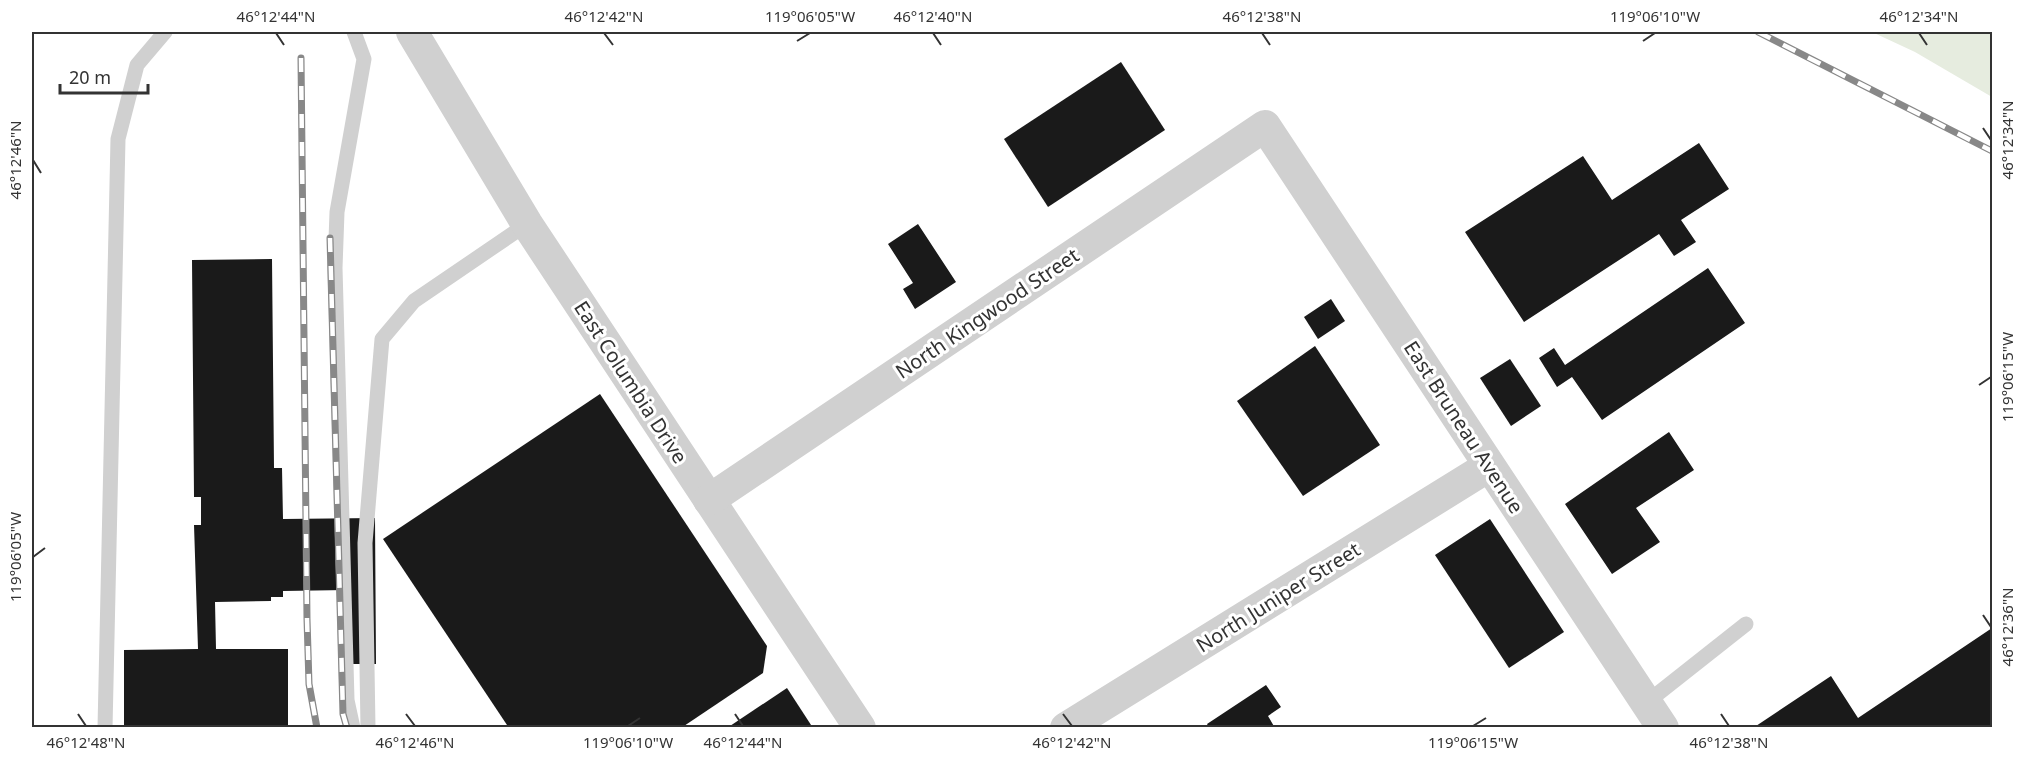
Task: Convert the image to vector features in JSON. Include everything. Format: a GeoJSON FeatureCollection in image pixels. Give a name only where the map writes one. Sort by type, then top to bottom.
{"type":"FeatureCollection","features":[{"type":"Feature","properties":{"kind":"street","name":"East Columbia Drive"},"geometry":{"type":"LineString","coordinates":[[412,32],[526,224],[860,728]]}},
{"type":"Feature","properties":{"kind":"street","name":"East Bruneau Avenue"},"geometry":{"type":"LineString","coordinates":[[1265,126],[1654,715]]}},
{"type":"Feature","properties":{"kind":"street","name":"North Kingwood Street"},"geometry":{"type":"LineString","coordinates":[[709,500],[1265,126]]}},
{"type":"Feature","properties":{"kind":"street","name":"North Juniper Street"},"geometry":{"type":"LineString","coordinates":[[1066,728],[1490,466]]}},
{"type":"Feature","properties":{"kind":"lane"},"geometry":{"type":"LineString","coordinates":[[105,728],[118,138],[136,65],[165,32]]}},
{"type":"Feature","properties":{"kind":"lane"},"geometry":{"type":"LineString","coordinates":[[353,728],[346,669],[335,268],[337,212],[364,59],[354,32]]}},
{"type":"Feature","properties":{"kind":"lane"},"geometry":{"type":"LineString","coordinates":[[368,728],[366,543],[382,339],[414,301],[526,224]]}},
{"type":"Feature","properties":{"kind":"lane"},"geometry":{"type":"LineString","coordinates":[[1654,715],[1746,624]]}},
{"type":"Feature","properties":{"kind":"shaded area"},"geometry":{"type":"Polygon","coordinates":[[[1872,32],[1992,32],[1992,97],[1915,52],[1872,32]]]}},
{"type":"Feature","properties":{"kind":"building"},"geometry":{"type":"Polygon","coordinates":[[[1121,62],[1165,130],[1048,207],[1004,139],[1121,62]]]}},
{"type":"Feature","properties":{"kind":"building"},"geometry":{"type":"Polygon","coordinates":[[[1699,143],[1729,189],[1681,220],[1696,242],[1674,256],[1659,234],[1524,322],[1465,232],[1583,156],[1612,200],[1699,143]]]}},
{"type":"Feature","properties":{"kind":"building"},"geometry":{"type":"Polygon","coordinates":[[[918,224],[956,282],[915,309],[903,289],[913,283],[888,244],[918,224]]]}},
{"type":"Feature","properties":{"kind":"building"},"geometry":{"type":"Polygon","coordinates":[[[272,259],[274,468],[282,468],[283,519],[375,518],[376,664],[348,664],[347,590],[283,591],[283,597],[271,597],[271,601],[215,602],[216,649],[288,649],[288,728],[124,728],[124,650],[198,649],[194,525],[201,525],[201,497],[194,497],[192,260],[272,259]]]}},
{"type":"Feature","properties":{"kind":"building"},"geometry":{"type":"Polygon","coordinates":[[[1708,268],[1745,323],[1602,420],[1572,377],[1557,387],[1539,358],[1554,348],[1565,365],[1708,268]]]}},
{"type":"Feature","properties":{"kind":"building"},"geometry":{"type":"Polygon","coordinates":[[[1331,299],[1345,321],[1318,339],[1304,317],[1331,299]]]}},
{"type":"Feature","properties":{"kind":"building"},"geometry":{"type":"Polygon","coordinates":[[[1315,346],[1380,445],[1303,496],[1237,401],[1315,346]]]}},
{"type":"Feature","properties":{"kind":"building"},"geometry":{"type":"Polygon","coordinates":[[[1510,359],[1541,406],[1511,426],[1480,378],[1510,359]]]}},
{"type":"Feature","properties":{"kind":"building"},"geometry":{"type":"Polygon","coordinates":[[[600,394],[767,646],[763,673],[681,728],[509,728],[383,539],[600,394]]]}},
{"type":"Feature","properties":{"kind":"building"},"geometry":{"type":"Polygon","coordinates":[[[1669,432],[1694,470],[1636,508],[1660,542],[1612,574],[1565,504],[1669,432]]]}},
{"type":"Feature","properties":{"kind":"building"},"geometry":{"type":"Polygon","coordinates":[[[1490,519],[1564,632],[1509,668],[1435,555],[1490,519]]]}},
{"type":"Feature","properties":{"kind":"building"},"geometry":{"type":"Polygon","coordinates":[[[1992,628],[1992,728],[1753,728],[1831,676],[1858,718],[1992,628]]]}},
{"type":"Feature","properties":{"kind":"building"},"geometry":{"type":"Polygon","coordinates":[[[1266,685],[1281,707],[1268,716],[1275,728],[1209,728],[1207,724],[1266,685]]]}},
{"type":"Feature","properties":{"kind":"building"},"geometry":{"type":"Polygon","coordinates":[[[787,688],[813,728],[727,728],[787,688]]]}},
{"type":"Feature","properties":{"kind":"railway"},"geometry":{"type":"LineString","coordinates":[[1758,32],[1992,151]]}},
{"type":"Feature","properties":{"kind":"railway"},"geometry":{"type":"LineString","coordinates":[[301,58],[307,619],[309,684],[317,728]]}},
{"type":"Feature","properties":{"kind":"railway"},"geometry":{"type":"LineString","coordinates":[[330,238],[343,714],[347,728]]}}]}
